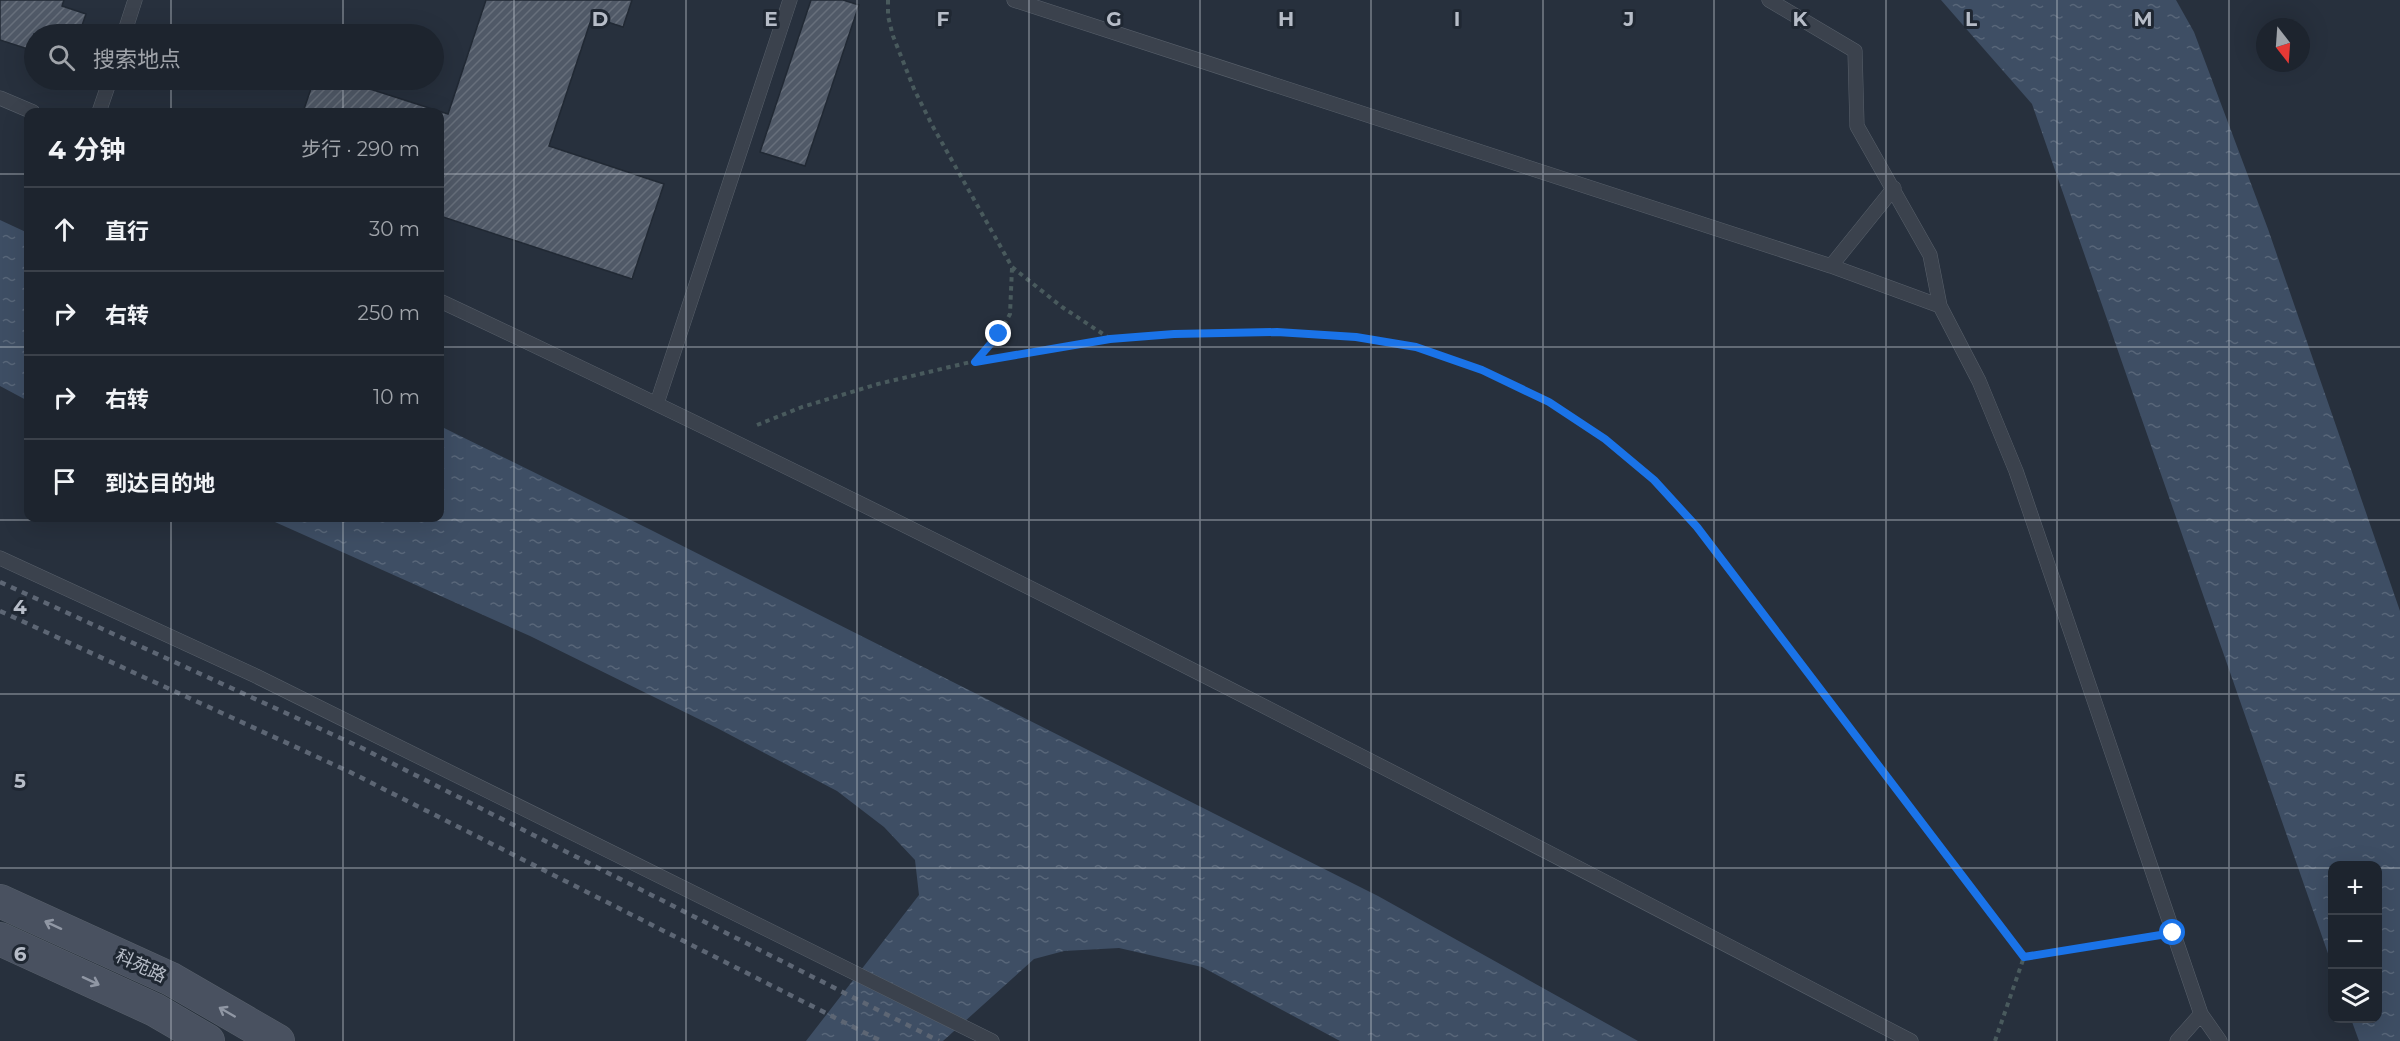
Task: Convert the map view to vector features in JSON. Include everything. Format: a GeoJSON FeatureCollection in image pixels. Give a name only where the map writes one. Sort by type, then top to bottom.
{"type":"FeatureCollection","features":[{"type":"Feature","properties":{"kind":"street","name":"科苑路"},"geometry":{"type":"LineString","coordinates":[[0,901],[171,979],[278,1041]]}},
{"type":"Feature","properties":{"kind":"street","name":"科苑路"},"geometry":{"type":"LineString","coordinates":[[0,939],[155,1010],[208,1041]]}},
{"type":"Feature","properties":{"kind":"lane"},"geometry":{"type":"LineString","coordinates":[[127,24],[135,0]]}},
{"type":"Feature","properties":{"kind":"lane"},"geometry":{"type":"LineString","coordinates":[[657,403],[790,0]]}},
{"type":"Feature","properties":{"kind":"lane"},"geometry":{"type":"LineString","coordinates":[[1014,0],[1832,266],[1940,306]]}},
{"type":"Feature","properties":{"kind":"lane"},"geometry":{"type":"LineString","coordinates":[[1770,0],[1856,51],[1857,126],[1930,255],[1940,306],[1979,381],[2016,471],[2201,1014],[2220,1041]]}},
{"type":"Feature","properties":{"kind":"lane"},"geometry":{"type":"LineString","coordinates":[[100,108],[107,90]]}},
{"type":"Feature","properties":{"kind":"lane"},"geometry":{"type":"LineString","coordinates":[[0,98],[24,108]]}},
{"type":"Feature","properties":{"kind":"lane"},"geometry":{"type":"LineString","coordinates":[[1832,266],[1894,188]]}},
{"type":"Feature","properties":{"kind":"lane"},"geometry":{"type":"LineString","coordinates":[[444,303],[657,403],[1396,772],[1911,1041]]}},
{"type":"Feature","properties":{"kind":"lane"},"geometry":{"type":"LineString","coordinates":[[0,558],[256,676],[992,1041]]}},
{"type":"Feature","properties":{"kind":"lane"},"geometry":{"type":"LineString","coordinates":[[2177,1041],[2201,1014]]}},
{"type":"Feature","properties":{"kind":"path"},"geometry":{"type":"LineString","coordinates":[[888,0],[888,16],[893,36],[914,89],[1012,267],[1062,307],[1110,339]]}},
{"type":"Feature","properties":{"kind":"path"},"geometry":{"type":"LineString","coordinates":[[975,362],[999,334],[1010,314],[1012,267]]}},
{"type":"Feature","properties":{"kind":"path"},"geometry":{"type":"LineString","coordinates":[[725,437],[802,407],[867,388],[975,362],[1110,339],[1174,334],[1277,332],[1356,337],[1416,347],[1482,370],[1549,402],[1605,439],[1654,480],[1697,527],[2024,957]]}},
{"type":"Feature","properties":{"kind":"path"},"geometry":{"type":"LineString","coordinates":[[2024,957],[2173,933]]}},
{"type":"Feature","properties":{"kind":"path"},"geometry":{"type":"LineString","coordinates":[[1995,1041],[2024,957]]}},
{"type":"Feature","properties":{"kind":"water"},"geometry":{"type":"Polygon","coordinates":[[[1941,0],[2176,0],[2194,32],[2268,229],[2400,611],[2400,1041],[2359,1041],[2352,1023],[2382,1023],[2382,861],[2328,861],[2328,954],[2032,104],[1941,0]]]}},
{"type":"Feature","properties":{"kind":"water"},"geometry":{"type":"Polygon","coordinates":[[[0,220],[24,231],[24,399],[0,386],[0,220]]]}},
{"type":"Feature","properties":{"kind":"water"},"geometry":{"type":"Polygon","coordinates":[[[444,428],[1378,896],[1638,1041],[1340,1041],[1202,967],[1119,948],[1064,951],[1034,959],[943,1041],[806,1041],[919,895],[915,860],[884,827],[837,791],[717,728],[530,636],[275,522],[444,522],[444,428]]]}},
{"type":"Feature","properties":{"kind":"building"},"geometry":{"type":"Polygon","coordinates":[[[0,0],[64,0],[62,6],[86,14],[82,24],[24,24],[24,48],[0,40],[0,0]]]}},
{"type":"Feature","properties":{"kind":"building"},"geometry":{"type":"Polygon","coordinates":[[[486,0],[632,0],[623,27],[592,17],[549,146],[664,184],[632,279],[444,217],[444,113],[448,114],[486,0]]]}},
{"type":"Feature","properties":{"kind":"building"},"geometry":{"type":"Polygon","coordinates":[[[811,0],[843,0],[859,5],[805,166],[760,152],[811,0]]]}},
{"type":"Feature","properties":{"kind":"building"},"geometry":{"type":"Polygon","coordinates":[[[311,90],[373,90],[429,108],[304,108],[311,90]]]}},
{"type":"Feature","properties":{"kind":"railway"},"geometry":{"type":"LineString","coordinates":[[0,582],[362,748],[939,1041]]}},
{"type":"Feature","properties":{"kind":"railway"},"geometry":{"type":"LineString","coordinates":[[0,611],[350,772],[881,1041]]}},
{"type":"Feature","properties":{"kind":"route"},"geometry":{"type":"LineString","coordinates":[[999,334],[975,362],[1110,339],[1174,334],[1277,332],[1356,337],[1416,347],[1482,370],[1549,402],[1605,439],[1654,480],[1697,527],[2024,957],[2173,933]]}}]}
